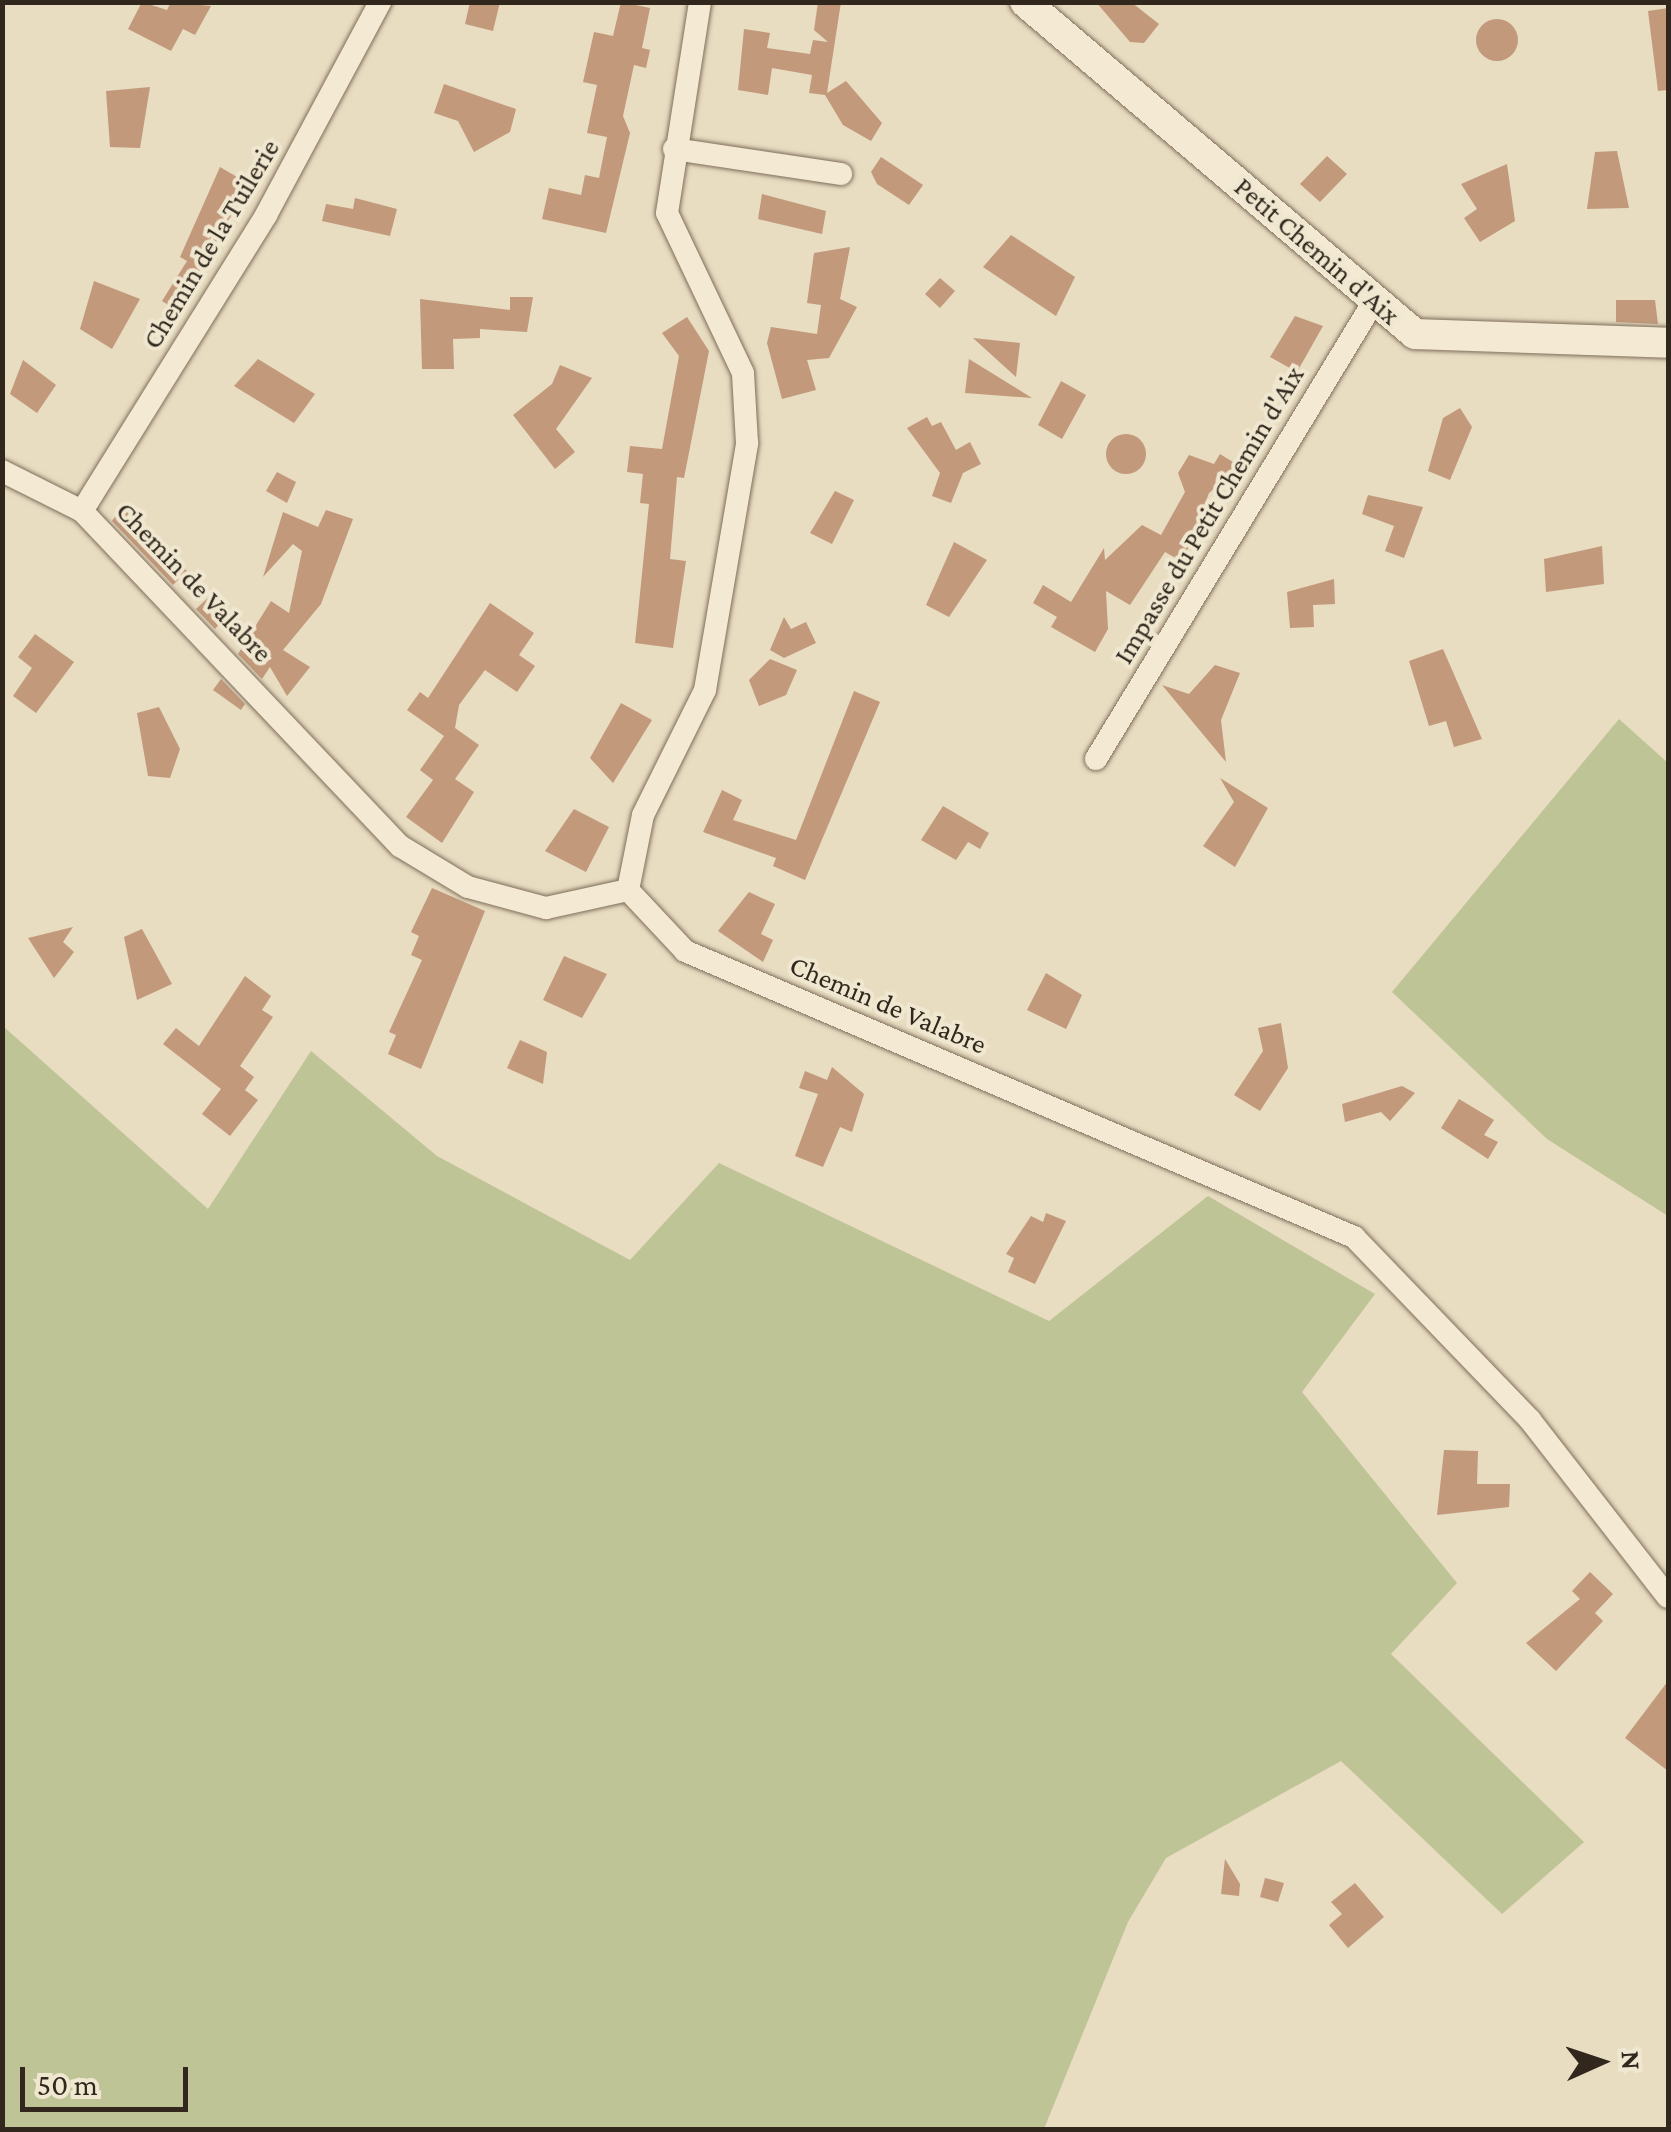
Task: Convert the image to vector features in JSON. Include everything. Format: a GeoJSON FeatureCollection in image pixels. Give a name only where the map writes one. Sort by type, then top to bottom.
{"type":"FeatureCollection","features":[{"type":"Feature","properties":{"kind":"street","name":"Chemin de la Tuilerie"},"geometry":{"type":"LineString","coordinates":[[82,511],[266,216],[380,2]]}},
{"type":"Feature","properties":{"kind":"street"},"geometry":{"type":"LineString","coordinates":[[628,890],[643,815],[715,655],[747,444],[744,373],[667,213],[700,2]]}},
{"type":"Feature","properties":{"kind":"street","name":"Petit Chemin d'Aix"},"geometry":{"type":"LineString","coordinates":[[1025,2],[1415,334],[1446,340],[1668,342]]}},
{"type":"Feature","properties":{"kind":"street"},"geometry":{"type":"LineString","coordinates":[[674,149],[841,174]]}},
{"type":"Feature","properties":{"kind":"street","name":"Impasse du Petit Chemin d'Aix"},"geometry":{"type":"LineString","coordinates":[[1096,760],[1374,301]]}},
{"type":"Feature","properties":{"kind":"street","name":"Chemin de Valabre"},"geometry":{"type":"LineString","coordinates":[[2,471],[82,511],[400,846],[468,888],[514,902],[604,903],[628,890],[685,951],[1354,1237],[1530,1420],[1668,1597]]}},
{"type":"Feature","properties":{"kind":"green space"},"geometry":{"type":"Polygon","coordinates":[[[1619,719],[1668,763],[1668,1216],[1547,1139],[1392,992],[1619,719]]]}},
{"type":"Feature","properties":{"kind":"green space"},"geometry":{"type":"Polygon","coordinates":[[[3,1026],[208,1209],[311,1051],[437,1156],[630,1260],[719,1163],[1049,1321],[1208,1196],[1375,1294],[1302,1392],[1457,1583],[1391,1654],[1584,1842],[1502,1914],[1341,1761],[1166,1858],[1128,1922],[1044,2129],[3,2129],[3,1026]]]}},
{"type":"Feature","properties":{"kind":"building"},"geometry":{"type":"Polygon","coordinates":[[[142,2],[167,10],[171,2],[211,6],[195,35],[183,29],[171,51],[128,29],[142,2]]]}},
{"type":"Feature","properties":{"kind":"building"},"geometry":{"type":"Polygon","coordinates":[[[470,2],[500,2],[493,31],[465,24],[470,2]]]}},
{"type":"Feature","properties":{"kind":"building"},"geometry":{"type":"Polygon","coordinates":[[[621,2],[650,8],[642,48],[650,50],[646,68],[634,65],[623,116],[630,133],[606,233],[542,219],[549,188],[581,195],[585,175],[599,178],[607,137],[587,133],[597,85],[583,82],[594,32],[613,36],[621,2]]]}},
{"type":"Feature","properties":{"kind":"building"},"geometry":{"type":"Polygon","coordinates":[[[818,2],[841,2],[827,93],[846,81],[882,123],[871,141],[843,125],[825,95],[809,93],[812,75],[772,68],[768,95],[738,90],[744,29],[770,33],[767,48],[810,54],[813,40],[828,42],[814,30],[818,2]]]}},
{"type":"Feature","properties":{"kind":"building"},"geometry":{"type":"Polygon","coordinates":[[[1096,2],[1131,2],[1159,24],[1144,43],[1130,42],[1096,2]]]}},
{"type":"Feature","properties":{"kind":"building"},"geometry":{"type":"Polygon","coordinates":[[[1668,8],[1668,90],[1658,91],[1648,11],[1668,8]]]}},
{"type":"Feature","properties":{"kind":"building"},"geometry":{"type":"Polygon","coordinates":[[[1497,19],[1511,26],[1518,40],[1511,54],[1497,61],[1483,54],[1476,40],[1483,26],[1497,19]]]}},
{"type":"Feature","properties":{"kind":"building"},"geometry":{"type":"Polygon","coordinates":[[[444,84],[516,109],[510,132],[474,152],[458,121],[434,113],[444,84]]]}},
{"type":"Feature","properties":{"kind":"building"},"geometry":{"type":"Polygon","coordinates":[[[150,87],[140,148],[110,147],[106,91],[150,87]]]}},
{"type":"Feature","properties":{"kind":"building"},"geometry":{"type":"Polygon","coordinates":[[[1617,151],[1629,208],[1587,209],[1595,152],[1617,151]]]}},
{"type":"Feature","properties":{"kind":"building"},"geometry":{"type":"Polygon","coordinates":[[[1327,156],[1347,174],[1320,202],[1300,184],[1327,156]]]}},
{"type":"Feature","properties":{"kind":"building"},"geometry":{"type":"Polygon","coordinates":[[[881,157],[923,185],[909,205],[877,184],[871,172],[881,157]]]}},
{"type":"Feature","properties":{"kind":"building"},"geometry":{"type":"Polygon","coordinates":[[[1507,164],[1515,221],[1480,242],[1464,218],[1477,209],[1461,184],[1507,164]]]}},
{"type":"Feature","properties":{"kind":"building"},"geometry":{"type":"Polygon","coordinates":[[[220,167],[249,184],[178,311],[162,301],[187,261],[180,257],[220,167]]]}},
{"type":"Feature","properties":{"kind":"building"},"geometry":{"type":"Polygon","coordinates":[[[762,194],[826,211],[822,234],[758,219],[762,194]]]}},
{"type":"Feature","properties":{"kind":"building"},"geometry":{"type":"Polygon","coordinates":[[[355,198],[397,209],[390,236],[322,221],[326,204],[353,209],[355,198]]]}},
{"type":"Feature","properties":{"kind":"building"},"geometry":{"type":"Polygon","coordinates":[[[1011,235],[1075,277],[1056,316],[983,267],[1011,235]]]}},
{"type":"Feature","properties":{"kind":"building"},"geometry":{"type":"Polygon","coordinates":[[[850,247],[840,299],[857,307],[829,358],[807,360],[816,390],[782,399],[767,343],[771,327],[817,334],[821,305],[807,303],[814,253],[850,247]]]}},
{"type":"Feature","properties":{"kind":"building"},"geometry":{"type":"Polygon","coordinates":[[[940,278],[955,291],[940,308],[925,294],[940,278]]]}},
{"type":"Feature","properties":{"kind":"building"},"geometry":{"type":"Polygon","coordinates":[[[94,281],[140,299],[112,349],[80,329],[94,281]]]}},
{"type":"Feature","properties":{"kind":"building"},"geometry":{"type":"Polygon","coordinates":[[[510,297],[533,297],[527,332],[480,329],[480,338],[453,339],[454,369],[422,369],[420,299],[510,310],[510,297]]]}},
{"type":"Feature","properties":{"kind":"building"},"geometry":{"type":"Polygon","coordinates":[[[1616,300],[1655,300],[1658,324],[1616,322],[1616,300]]]}},
{"type":"Feature","properties":{"kind":"building"},"geometry":{"type":"Polygon","coordinates":[[[1295,316],[1323,326],[1297,372],[1270,357],[1295,316]]]}},
{"type":"Feature","properties":{"kind":"building"},"geometry":{"type":"Polygon","coordinates":[[[687,317],[709,351],[684,478],[677,477],[670,559],[686,561],[673,648],[635,643],[649,504],[640,503],[643,474],[627,472],[630,446],[662,449],[679,356],[662,333],[687,317]]]}},
{"type":"Feature","properties":{"kind":"building"},"geometry":{"type":"Polygon","coordinates":[[[973,338],[1020,343],[1016,377],[973,338]]]}},
{"type":"Feature","properties":{"kind":"building"},"geometry":{"type":"Polygon","coordinates":[[[258,359],[315,394],[294,423],[234,386],[258,359]]]}},
{"type":"Feature","properties":{"kind":"building"},"geometry":{"type":"Polygon","coordinates":[[[969,359],[1032,398],[965,393],[969,359]]]}},
{"type":"Feature","properties":{"kind":"building"},"geometry":{"type":"Polygon","coordinates":[[[23,360],[56,385],[37,413],[10,394],[23,360]]]}},
{"type":"Feature","properties":{"kind":"building"},"geometry":{"type":"Polygon","coordinates":[[[560,365],[592,378],[556,429],[575,452],[555,469],[513,415],[552,384],[560,365]]]}},
{"type":"Feature","properties":{"kind":"building"},"geometry":{"type":"Polygon","coordinates":[[[1061,381],[1086,395],[1062,439],[1038,425],[1061,381]]]}},
{"type":"Feature","properties":{"kind":"building"},"geometry":{"type":"Polygon","coordinates":[[[1460,408],[1472,427],[1450,480],[1428,471],[1443,418],[1460,408]]]}},
{"type":"Feature","properties":{"kind":"building"},"geometry":{"type":"Polygon","coordinates":[[[927,417],[932,426],[941,422],[956,450],[970,442],[981,464],[963,473],[951,503],[932,496],[940,473],[907,428],[927,417]]]}},
{"type":"Feature","properties":{"kind":"building"},"geometry":{"type":"Polygon","coordinates":[[[1126,434],[1140,440],[1146,454],[1140,468],[1126,474],[1112,468],[1106,454],[1112,440],[1126,434]]]}},
{"type":"Feature","properties":{"kind":"building"},"geometry":{"type":"Polygon","coordinates":[[[1220,454],[1241,467],[1209,493],[1183,562],[1165,552],[1130,605],[1106,591],[1108,629],[1095,652],[1051,627],[1057,617],[1033,603],[1043,585],[1071,602],[1104,548],[1105,560],[1142,525],[1161,535],[1185,492],[1178,473],[1189,455],[1214,464],[1220,454]]]}},
{"type":"Feature","properties":{"kind":"building"},"geometry":{"type":"Polygon","coordinates":[[[277,472],[296,482],[287,503],[266,491],[277,472]]]}},
{"type":"Feature","properties":{"kind":"building"},"geometry":{"type":"Polygon","coordinates":[[[835,491],[854,500],[832,544],[810,533],[835,491]]]}},
{"type":"Feature","properties":{"kind":"building"},"geometry":{"type":"Polygon","coordinates":[[[1368,495],[1423,507],[1404,558],[1385,551],[1394,526],[1362,514],[1368,495]]]}},
{"type":"Feature","properties":{"kind":"building"},"geometry":{"type":"Polygon","coordinates":[[[122,507],[187,571],[173,585],[112,521],[122,507]]]}},
{"type":"Feature","properties":{"kind":"building"},"geometry":{"type":"Polygon","coordinates":[[[326,510],[353,519],[321,604],[283,650],[310,667],[287,696],[270,667],[262,679],[238,654],[271,601],[289,613],[302,551],[293,544],[263,577],[283,512],[318,527],[326,510]]]}},
{"type":"Feature","properties":{"kind":"building"},"geometry":{"type":"Polygon","coordinates":[[[954,542],[987,560],[949,617],[926,605],[954,542]]]}},
{"type":"Feature","properties":{"kind":"building"},"geometry":{"type":"Polygon","coordinates":[[[1602,546],[1604,584],[1546,592],[1544,559],[1602,546]]]}},
{"type":"Feature","properties":{"kind":"building"},"geometry":{"type":"Polygon","coordinates":[[[1334,579],[1335,604],[1313,605],[1314,627],[1290,628],[1287,592],[1334,579]]]}},
{"type":"Feature","properties":{"kind":"building"},"geometry":{"type":"Polygon","coordinates":[[[212,594],[230,612],[215,629],[196,609],[212,594]]]}},
{"type":"Feature","properties":{"kind":"building"},"geometry":{"type":"Polygon","coordinates":[[[490,603],[534,633],[519,655],[535,666],[517,692],[485,670],[459,705],[455,728],[479,745],[455,779],[474,792],[442,843],[406,817],[433,780],[420,770],[444,736],[407,710],[420,692],[428,698],[490,603]]]}},
{"type":"Feature","properties":{"kind":"building"},"geometry":{"type":"Polygon","coordinates":[[[784,617],[791,629],[806,622],[816,643],[784,658],[770,650],[784,617]]]}},
{"type":"Feature","properties":{"kind":"building"},"geometry":{"type":"Polygon","coordinates":[[[35,634],[74,662],[36,713],[13,696],[32,668],[18,657],[35,634]]]}},
{"type":"Feature","properties":{"kind":"building"},"geometry":{"type":"Polygon","coordinates":[[[1443,649],[1482,739],[1454,747],[1446,721],[1429,726],[1409,661],[1443,649]]]}},
{"type":"Feature","properties":{"kind":"building"},"geometry":{"type":"Polygon","coordinates":[[[770,659],[797,670],[786,695],[759,706],[749,680],[770,659]]]}},
{"type":"Feature","properties":{"kind":"building"},"geometry":{"type":"Polygon","coordinates":[[[1215,665],[1240,673],[1221,720],[1226,762],[1162,685],[1189,694],[1215,665]]]}},
{"type":"Feature","properties":{"kind":"building"},"geometry":{"type":"Polygon","coordinates":[[[221,679],[245,704],[241,710],[213,690],[221,679]]]}},
{"type":"Feature","properties":{"kind":"building"},"geometry":{"type":"Polygon","coordinates":[[[854,691],[880,702],[805,880],[773,866],[776,858],[703,832],[722,790],[742,800],[733,820],[796,840],[854,691]]]}},
{"type":"Feature","properties":{"kind":"building"},"geometry":{"type":"Polygon","coordinates":[[[621,703],[652,720],[613,783],[590,758],[621,703]]]}},
{"type":"Feature","properties":{"kind":"building"},"geometry":{"type":"Polygon","coordinates":[[[159,707],[180,749],[170,778],[148,776],[137,713],[159,707]]]}},
{"type":"Feature","properties":{"kind":"building"},"geometry":{"type":"Polygon","coordinates":[[[1220,778],[1268,808],[1235,867],[1203,846],[1234,802],[1220,778]]]}},
{"type":"Feature","properties":{"kind":"building"},"geometry":{"type":"Polygon","coordinates":[[[943,806],[989,833],[980,849],[968,842],[956,860],[921,840],[943,806]]]}},
{"type":"Feature","properties":{"kind":"building"},"geometry":{"type":"Polygon","coordinates":[[[574,809],[609,827],[586,872],[545,851],[574,809]]]}},
{"type":"Feature","properties":{"kind":"building"},"geometry":{"type":"Polygon","coordinates":[[[432,888],[485,911],[421,1069],[388,1054],[396,1035],[389,1032],[422,960],[411,955],[419,936],[411,932],[432,888]]]}},
{"type":"Feature","properties":{"kind":"building"},"geometry":{"type":"Polygon","coordinates":[[[749,892],[775,904],[761,934],[773,940],[763,962],[718,931],[749,892]]]}},
{"type":"Feature","properties":{"kind":"building"},"geometry":{"type":"Polygon","coordinates":[[[73,927],[63,942],[74,952],[54,978],[28,938],[73,927]]]}},
{"type":"Feature","properties":{"kind":"building"},"geometry":{"type":"Polygon","coordinates":[[[142,929],[172,984],[137,1000],[124,937],[142,929]]]}},
{"type":"Feature","properties":{"kind":"building"},"geometry":{"type":"Polygon","coordinates":[[[564,956],[607,974],[582,1018],[543,1000],[564,956]]]}},
{"type":"Feature","properties":{"kind":"building"},"geometry":{"type":"Polygon","coordinates":[[[1046,973],[1082,995],[1066,1029],[1027,1010],[1046,973]]]}},
{"type":"Feature","properties":{"kind":"building"},"geometry":{"type":"Polygon","coordinates":[[[245,976],[271,996],[262,1010],[273,1017],[240,1066],[254,1077],[245,1090],[258,1100],[230,1136],[202,1114],[221,1089],[163,1044],[176,1028],[199,1046],[245,976]]]}},
{"type":"Feature","properties":{"kind":"building"},"geometry":{"type":"Polygon","coordinates":[[[1281,1023],[1288,1068],[1260,1111],[1234,1095],[1263,1051],[1258,1028],[1281,1023]]]}},
{"type":"Feature","properties":{"kind":"building"},"geometry":{"type":"Polygon","coordinates":[[[520,1040],[547,1052],[543,1084],[507,1068],[520,1040]]]}},
{"type":"Feature","properties":{"kind":"building"},"geometry":{"type":"Polygon","coordinates":[[[832,1067],[864,1094],[852,1132],[840,1127],[823,1167],[795,1156],[818,1094],[799,1088],[805,1071],[827,1080],[832,1067]]]}},
{"type":"Feature","properties":{"kind":"building"},"geometry":{"type":"Polygon","coordinates":[[[1402,1086],[1415,1093],[1390,1121],[1381,1112],[1345,1122],[1342,1104],[1402,1086]]]}},
{"type":"Feature","properties":{"kind":"building"},"geometry":{"type":"Polygon","coordinates":[[[1459,1099],[1494,1120],[1484,1135],[1498,1142],[1488,1159],[1441,1128],[1459,1099]]]}},
{"type":"Feature","properties":{"kind":"building"},"geometry":{"type":"Polygon","coordinates":[[[1046,1213],[1066,1221],[1035,1284],[1008,1272],[1014,1258],[1006,1254],[1031,1216],[1043,1222],[1046,1213]]]}},
{"type":"Feature","properties":{"kind":"building"},"geometry":{"type":"Polygon","coordinates":[[[1444,1450],[1478,1451],[1477,1484],[1510,1484],[1509,1507],[1437,1515],[1444,1450]]]}},
{"type":"Feature","properties":{"kind":"building"},"geometry":{"type":"Polygon","coordinates":[[[1590,1572],[1613,1594],[1595,1613],[1603,1621],[1556,1671],[1526,1643],[1580,1599],[1572,1591],[1590,1572]]]}},
{"type":"Feature","properties":{"kind":"building"},"geometry":{"type":"Polygon","coordinates":[[[1668,1681],[1668,1771],[1625,1738],[1668,1681]]]}},
{"type":"Feature","properties":{"kind":"building"},"geometry":{"type":"Polygon","coordinates":[[[1225,1859],[1240,1884],[1239,1896],[1221,1894],[1225,1859]]]}},
{"type":"Feature","properties":{"kind":"building"},"geometry":{"type":"Polygon","coordinates":[[[1265,1878],[1284,1883],[1278,1902],[1260,1897],[1265,1878]]]}},
{"type":"Feature","properties":{"kind":"building"},"geometry":{"type":"Polygon","coordinates":[[[1355,1883],[1384,1917],[1348,1948],[1329,1925],[1342,1914],[1331,1902],[1355,1883]]]}}]}
